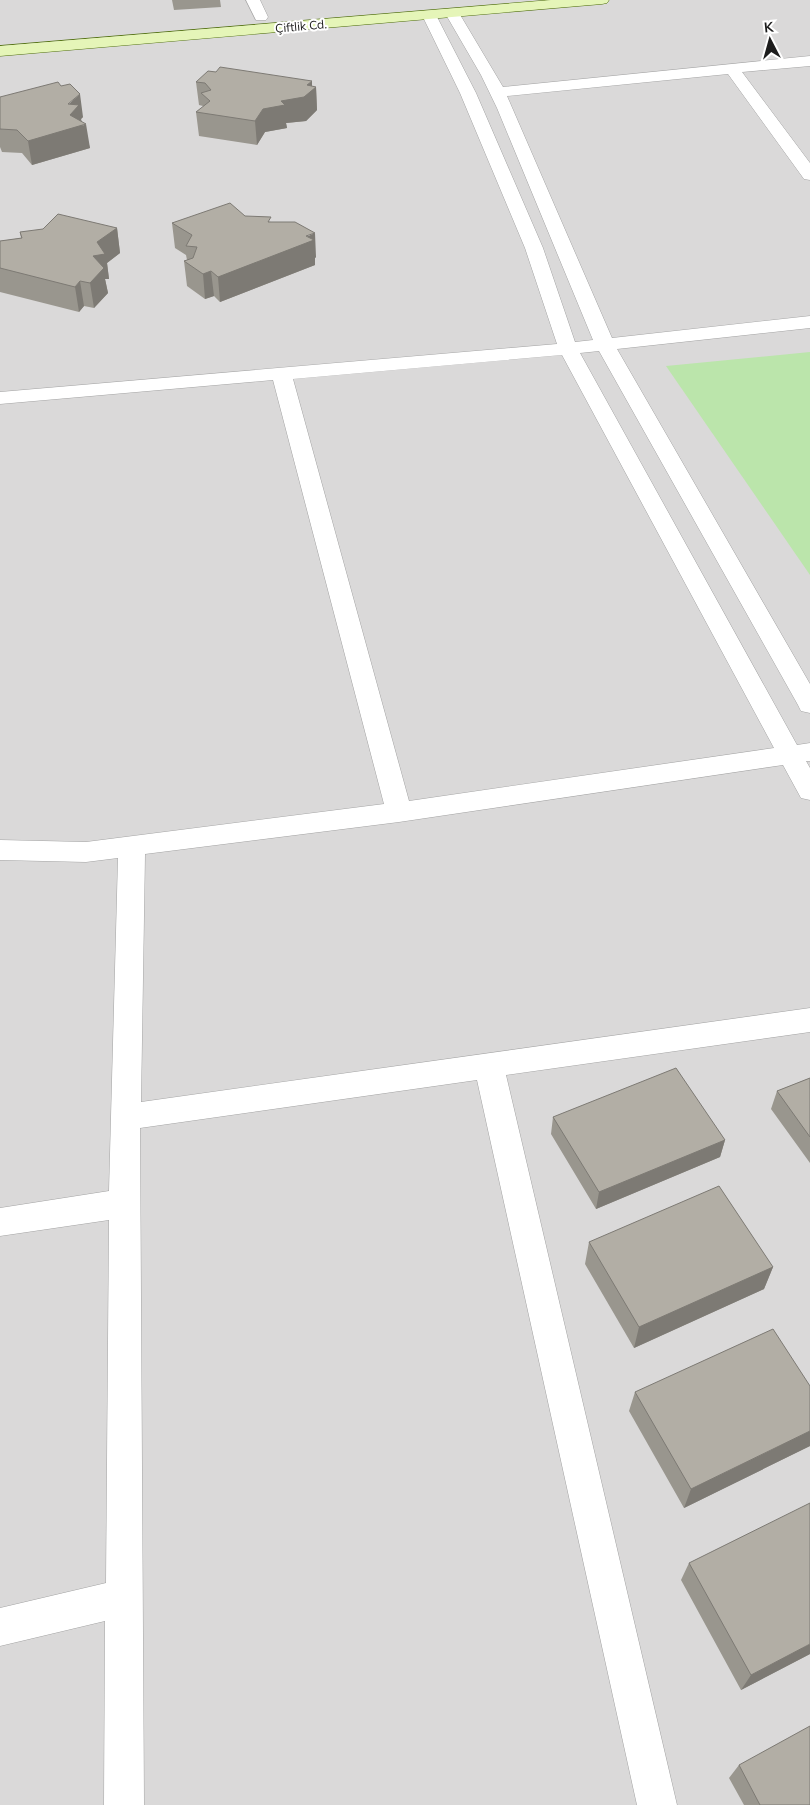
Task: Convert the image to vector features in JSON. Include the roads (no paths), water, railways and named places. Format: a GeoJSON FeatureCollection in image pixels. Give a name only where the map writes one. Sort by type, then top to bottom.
{"type":"FeatureCollection","features":[{"type":"Feature","properties":{"kind":"street"},"geometry":{"type":"LineString","coordinates":[[253,0],[261,17]]}},
{"type":"Feature","properties":{"kind":"street","name":"Çiftlik Cd."},"geometry":{"type":"LineString","coordinates":[[0,38],[451,4],[602,0]]}},
{"type":"Feature","properties":{"kind":"street"},"geometry":{"type":"LineString","coordinates":[[451,4],[497,92],[605,345],[810,705]]}},
{"type":"Feature","properties":{"kind":"street"},"geometry":{"type":"LineString","coordinates":[[423,6],[468,93],[534,248],[568,349],[800,753],[810,791]]}},
{"type":"Feature","properties":{"kind":"street","name":"Çiftlik Cd."},"geometry":{"type":"LineString","coordinates":[[0,50],[423,6]]}},
{"type":"Feature","properties":{"kind":"street"},"geometry":{"type":"LineString","coordinates":[[497,92],[810,61]]}},
{"type":"Feature","properties":{"kind":"street"},"geometry":{"type":"LineString","coordinates":[[732,69],[810,174]]}},
{"type":"Feature","properties":{"kind":"street"},"geometry":{"type":"LineString","coordinates":[[0,398],[568,349],[810,322]]}},
{"type":"Feature","properties":{"kind":"street"},"geometry":{"type":"LineString","coordinates":[[282,375],[399,812]]}},
{"type":"Feature","properties":{"kind":"street"},"geometry":{"type":"LineString","coordinates":[[0,850],[86,852],[399,812],[800,753]]}},
{"type":"Feature","properties":{"kind":"street"},"geometry":{"type":"LineString","coordinates":[[124,1805],[124,1202],[132,846]]}},
{"type":"Feature","properties":{"kind":"street"},"geometry":{"type":"LineString","coordinates":[[125,1117],[810,1020]]}},
{"type":"Feature","properties":{"kind":"street"},"geometry":{"type":"LineString","coordinates":[[489,1066],[657,1805]]}},
{"type":"Feature","properties":{"kind":"street"},"geometry":{"type":"LineString","coordinates":[[0,1222],[124,1202]]}},
{"type":"Feature","properties":{"kind":"street"},"geometry":{"type":"LineString","coordinates":[[0,1627],[124,1598]]}}]}
